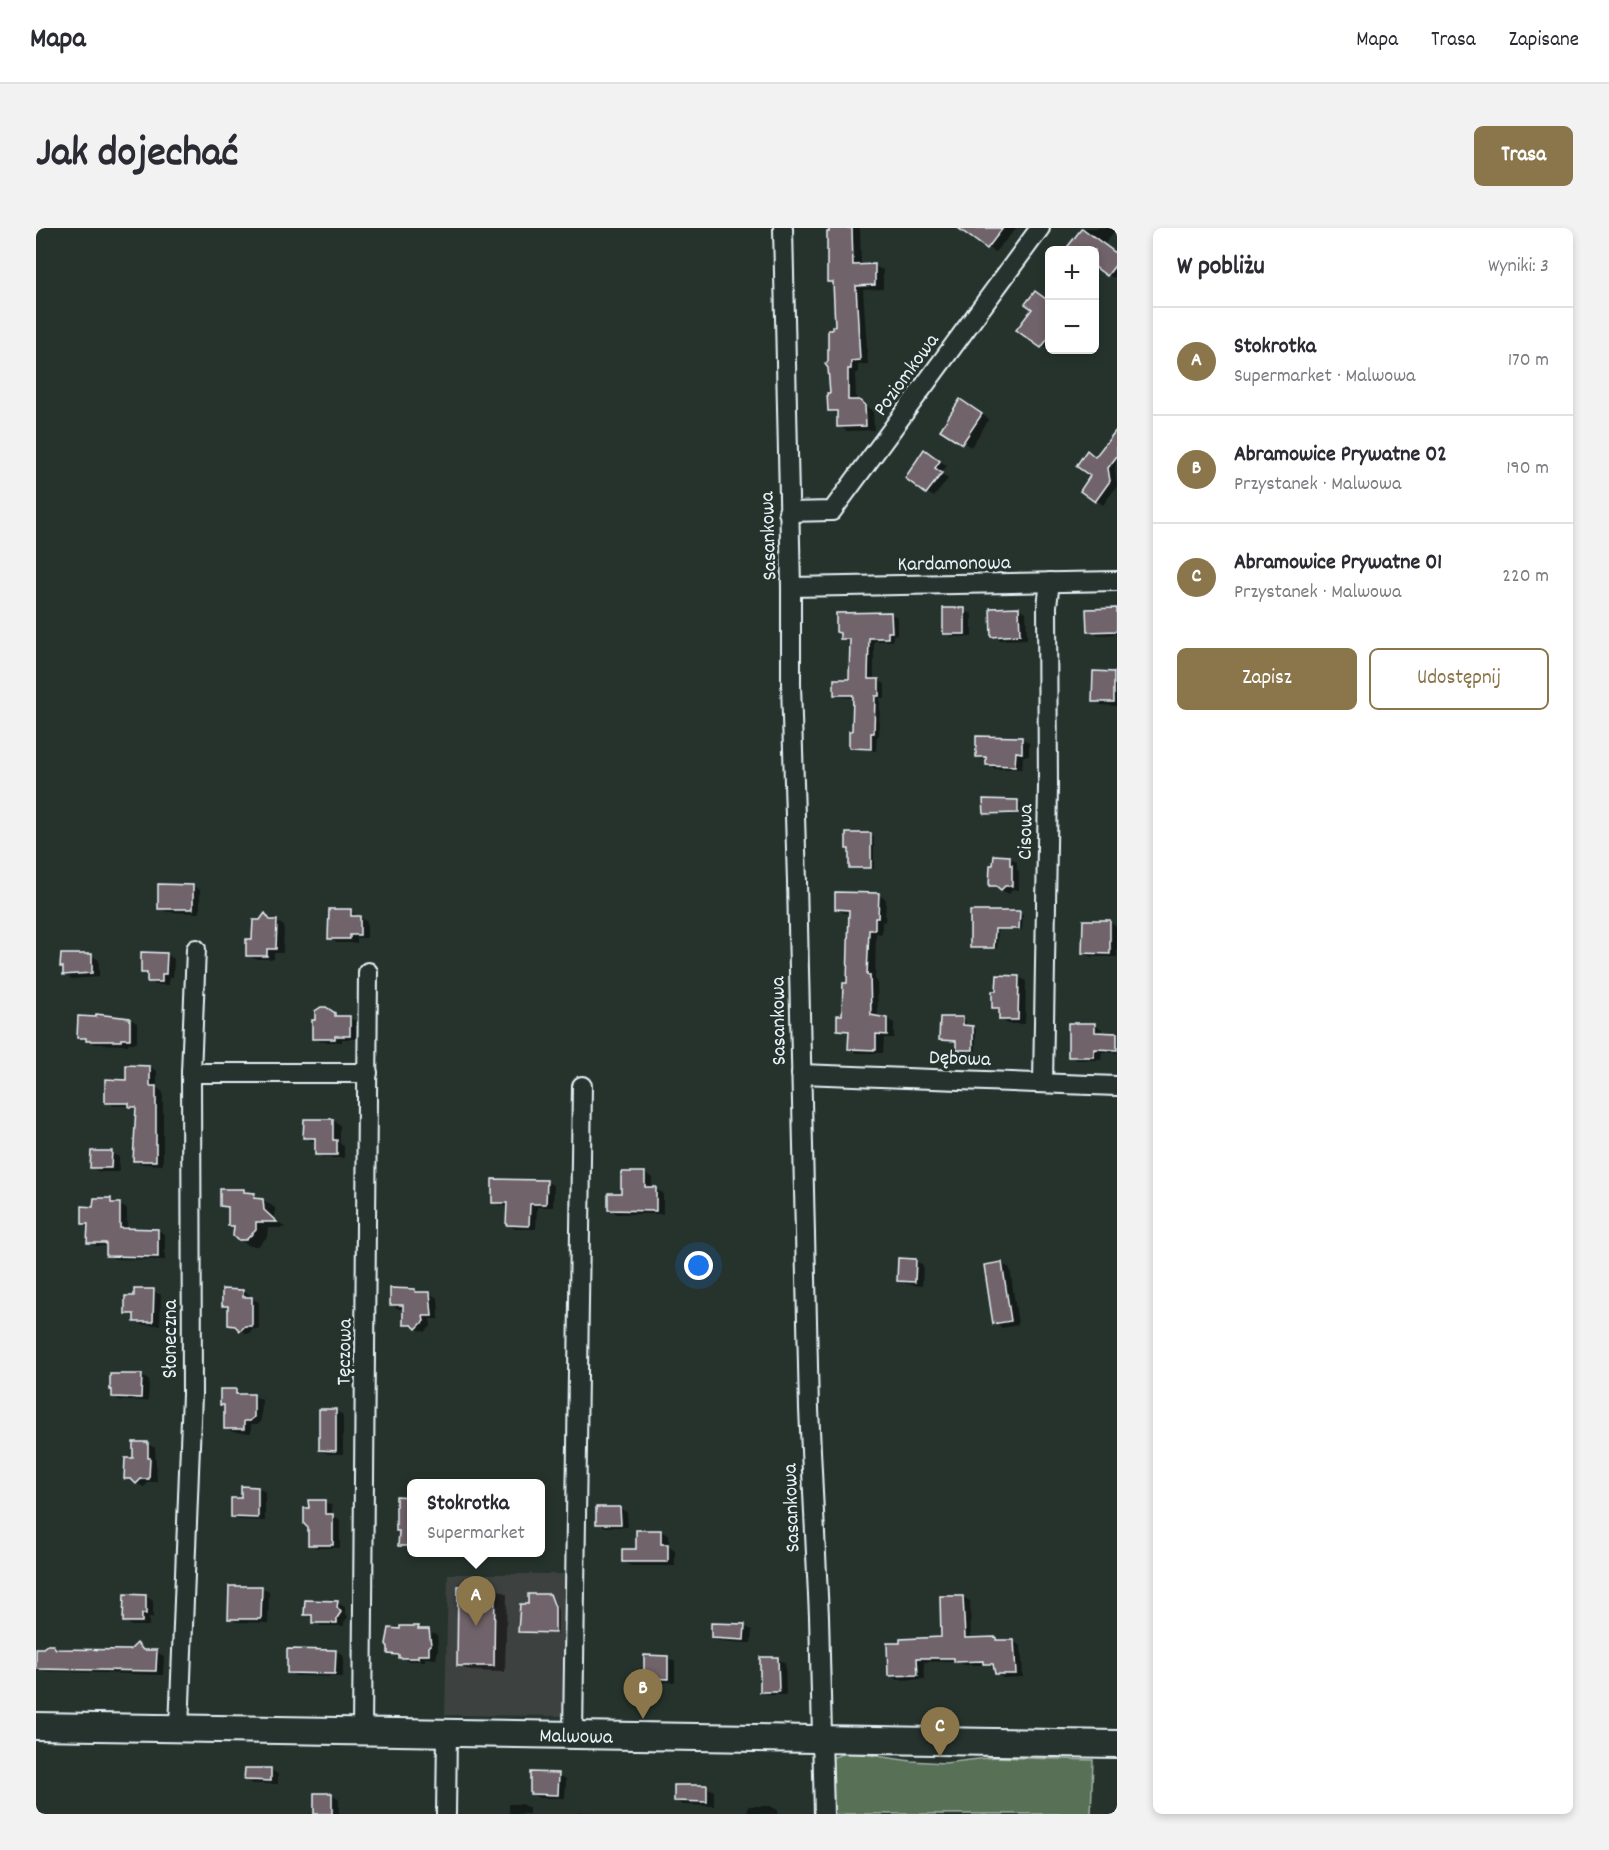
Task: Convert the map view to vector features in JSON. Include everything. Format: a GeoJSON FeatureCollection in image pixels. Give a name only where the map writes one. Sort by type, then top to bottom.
{"type":"FeatureCollection","features":[{"type":"Feature","properties":{"kind":"street","name":"Sasankowa"},"geometry":{"type":"LineString","coordinates":[[783,228],[791,587],[790,684],[797,882],[809,1408],[819,1616],[824,1814]]}},
{"type":"Feature","properties":{"kind":"street","name":"Poziomkowa"},"geometry":{"type":"LineString","coordinates":[[788,512],[832,511],[1040,228]]}},
{"type":"Feature","properties":{"kind":"street","name":"Kardamonowa"},"geometry":{"type":"LineString","coordinates":[[791,587],[1117,581]]}},
{"type":"Feature","properties":{"kind":"street","name":"Cisowa"},"geometry":{"type":"LineString","coordinates":[[1043,1083],[1048,786],[1047,606],[1050,582]]}},
{"type":"Feature","properties":{"kind":"street","name":"Słoneczna"},"geometry":{"type":"LineString","coordinates":[[179,1729],[192,1395],[191,1073],[196,949]]}},
{"type":"Feature","properties":{"kind":"street","name":"Tęczowa"},"geometry":{"type":"LineString","coordinates":[[362,1732],[368,972]]}},
{"type":"Feature","properties":{"kind":"street"},"geometry":{"type":"LineString","coordinates":[[191,1073],[368,1073]]}},
{"type":"Feature","properties":{"kind":"street","name":"Dębowa"},"geometry":{"type":"LineString","coordinates":[[801,1074],[1117,1086]]}},
{"type":"Feature","properties":{"kind":"street"},"geometry":{"type":"LineString","coordinates":[[573,1735],[582,1086]]}},
{"type":"Feature","properties":{"kind":"street","name":"Malwowa"},"geometry":{"type":"LineString","coordinates":[[36,1726],[1117,1744]]}},
{"type":"Feature","properties":{"kind":"street"},"geometry":{"type":"LineString","coordinates":[[447,1733],[447,1814]]}},
{"type":"Feature","properties":{"kind":"shaded area"},"geometry":{"type":"Polygon","coordinates":[[[448,1574],[567,1574],[566,1716],[445,1715],[448,1574]]]}},
{"type":"Feature","properties":{"kind":"green space"},"geometry":{"type":"Polygon","coordinates":[[[849,1752],[911,1761],[945,1763],[995,1757],[1093,1760],[1091,1814],[833,1814],[831,1758],[849,1752]]]}},
{"type":"Feature","properties":{"kind":"building"},"geometry":{"type":"Polygon","coordinates":[[[829,228],[852,228],[853,265],[875,264],[875,285],[856,286],[860,360],[851,361],[851,369],[848,369],[848,400],[859,400],[865,405],[866,426],[837,427],[837,411],[828,411],[827,393],[830,393],[828,368],[825,364],[828,361],[828,330],[832,330],[832,326],[835,326],[833,282],[827,282],[827,232],[829,228]]]}},
{"type":"Feature","properties":{"kind":"building"},"geometry":{"type":"Polygon","coordinates":[[[958,228],[1003,228],[987,249],[958,228]]]}},
{"type":"Feature","properties":{"kind":"building"},"geometry":{"type":"Polygon","coordinates":[[[1082,228],[1117,254],[1117,263],[1107,276],[1099,270],[1099,246],[1068,246],[1082,228]]]}},
{"type":"Feature","properties":{"kind":"building"},"geometry":{"type":"Polygon","coordinates":[[[1035,291],[1045,298],[1045,343],[1041,348],[1016,330],[1032,309],[1025,304],[1035,291]]]}},
{"type":"Feature","properties":{"kind":"building"},"geometry":{"type":"Polygon","coordinates":[[[960,399],[982,414],[962,444],[940,430],[960,399]]]}},
{"type":"Feature","properties":{"kind":"building"},"geometry":{"type":"Polygon","coordinates":[[[1117,429],[1117,456],[1108,468],[1110,481],[1095,502],[1080,491],[1090,476],[1076,466],[1087,450],[1095,457],[1117,429]]]}},
{"type":"Feature","properties":{"kind":"building"},"geometry":{"type":"Polygon","coordinates":[[[924,449],[940,461],[935,468],[942,473],[926,494],[905,478],[924,449]]]}},
{"type":"Feature","properties":{"kind":"building"},"geometry":{"type":"Polygon","coordinates":[[[1019,607],[1020,635],[991,637],[990,608],[1019,607]]]}},
{"type":"Feature","properties":{"kind":"building"},"geometry":{"type":"Polygon","coordinates":[[[943,608],[965,608],[965,634],[943,634],[943,608]]]}},
{"type":"Feature","properties":{"kind":"building"},"geometry":{"type":"Polygon","coordinates":[[[1117,608],[1117,631],[1087,632],[1086,609],[1117,608]]]}},
{"type":"Feature","properties":{"kind":"building"},"geometry":{"type":"Polygon","coordinates":[[[891,612],[892,632],[888,632],[888,638],[869,638],[868,679],[879,679],[879,696],[875,696],[871,749],[851,748],[849,747],[849,731],[852,731],[853,695],[834,695],[834,679],[849,679],[850,639],[840,639],[840,633],[836,632],[836,613],[891,612]]]}},
{"type":"Feature","properties":{"kind":"building"},"geometry":{"type":"Polygon","coordinates":[[[1093,671],[1114,672],[1114,702],[1092,702],[1093,671]]]}},
{"type":"Feature","properties":{"kind":"building"},"geometry":{"type":"Polygon","coordinates":[[[976,736],[1022,737],[1022,753],[1016,752],[1015,766],[986,765],[986,757],[976,757],[976,736]]]}},
{"type":"Feature","properties":{"kind":"building"},"geometry":{"type":"Polygon","coordinates":[[[983,799],[1018,800],[1018,813],[984,814],[983,799]]]}},
{"type":"Feature","properties":{"kind":"building"},"geometry":{"type":"Polygon","coordinates":[[[846,833],[871,833],[871,868],[849,868],[846,833]]]}},
{"type":"Feature","properties":{"kind":"building"},"geometry":{"type":"Polygon","coordinates":[[[994,855],[1010,856],[1012,886],[1005,886],[1001,890],[996,886],[989,886],[990,865],[993,865],[994,855]]]}},
{"type":"Feature","properties":{"kind":"building"},"geometry":{"type":"Polygon","coordinates":[[[158,884],[193,885],[193,909],[158,909],[158,884]]]}},
{"type":"Feature","properties":{"kind":"building"},"geometry":{"type":"Polygon","coordinates":[[[835,892],[879,893],[875,930],[869,930],[867,975],[870,975],[871,1015],[887,1018],[887,1035],[876,1034],[876,1050],[848,1049],[849,1031],[837,1030],[837,1015],[842,1015],[843,983],[847,983],[849,910],[835,909],[835,892]]]}},
{"type":"Feature","properties":{"kind":"building"},"geometry":{"type":"Polygon","coordinates":[[[329,909],[351,909],[351,916],[360,916],[360,935],[350,935],[350,939],[328,939],[329,909]]]}},
{"type":"Feature","properties":{"kind":"building"},"geometry":{"type":"Polygon","coordinates":[[[970,911],[1020,911],[1019,929],[995,929],[994,948],[970,948],[970,911]]]}},
{"type":"Feature","properties":{"kind":"building"},"geometry":{"type":"Polygon","coordinates":[[[265,913],[270,920],[277,920],[276,949],[267,949],[267,956],[246,956],[246,939],[252,939],[253,920],[260,920],[265,913]]]}},
{"type":"Feature","properties":{"kind":"building"},"geometry":{"type":"Polygon","coordinates":[[[1083,920],[1110,920],[1110,954],[1082,953],[1083,920]]]}},
{"type":"Feature","properties":{"kind":"building"},"geometry":{"type":"Polygon","coordinates":[[[141,952],[167,953],[166,974],[162,974],[162,982],[147,982],[147,973],[141,973],[141,952]]]}},
{"type":"Feature","properties":{"kind":"building"},"geometry":{"type":"Polygon","coordinates":[[[61,954],[92,954],[92,973],[63,975],[63,967],[60,967],[61,954]]]}},
{"type":"Feature","properties":{"kind":"building"},"geometry":{"type":"Polygon","coordinates":[[[997,975],[1019,976],[1018,1020],[999,1020],[999,1008],[992,1008],[992,991],[996,991],[997,975]]]}},
{"type":"Feature","properties":{"kind":"building"},"geometry":{"type":"Polygon","coordinates":[[[326,1007],[335,1013],[335,1016],[350,1016],[350,1036],[335,1036],[335,1039],[312,1039],[312,1020],[315,1020],[315,1011],[326,1007]]]}},
{"type":"Feature","properties":{"kind":"building"},"geometry":{"type":"Polygon","coordinates":[[[96,1014],[130,1018],[130,1039],[86,1041],[86,1038],[77,1038],[78,1016],[96,1017],[96,1014]]]}},
{"type":"Feature","properties":{"kind":"building"},"geometry":{"type":"Polygon","coordinates":[[[940,1017],[963,1017],[963,1025],[973,1026],[973,1050],[956,1050],[956,1041],[939,1040],[940,1017]]]}},
{"type":"Feature","properties":{"kind":"building"},"geometry":{"type":"Polygon","coordinates":[[[1068,1023],[1095,1023],[1095,1032],[1117,1033],[1117,1050],[1094,1049],[1094,1057],[1068,1057],[1068,1023]]]}},
{"type":"Feature","properties":{"kind":"building"},"geometry":{"type":"Polygon","coordinates":[[[126,1065],[150,1066],[150,1086],[156,1086],[156,1161],[133,1161],[136,1107],[129,1107],[129,1103],[105,1103],[105,1079],[126,1080],[126,1065]]]}},
{"type":"Feature","properties":{"kind":"building"},"geometry":{"type":"Polygon","coordinates":[[[304,1119],[333,1119],[333,1140],[337,1140],[337,1155],[315,1155],[315,1138],[303,1138],[304,1119]]]}},
{"type":"Feature","properties":{"kind":"building"},"geometry":{"type":"Polygon","coordinates":[[[91,1151],[112,1151],[111,1168],[90,1168],[91,1151]]]}},
{"type":"Feature","properties":{"kind":"building"},"geometry":{"type":"Polygon","coordinates":[[[621,1172],[645,1172],[645,1187],[656,1187],[656,1211],[608,1210],[608,1193],[621,1193],[621,1172]]]}},
{"type":"Feature","properties":{"kind":"building"},"geometry":{"type":"Polygon","coordinates":[[[492,1179],[547,1180],[546,1204],[530,1204],[529,1226],[506,1225],[507,1203],[492,1203],[492,1179]]]}},
{"type":"Feature","properties":{"kind":"building"},"geometry":{"type":"Polygon","coordinates":[[[220,1189],[244,1189],[244,1192],[255,1193],[254,1198],[263,1199],[264,1210],[277,1222],[256,1222],[256,1230],[246,1240],[237,1240],[233,1236],[234,1226],[228,1226],[228,1207],[220,1206],[220,1189]]]}},
{"type":"Feature","properties":{"kind":"building"},"geometry":{"type":"Polygon","coordinates":[[[94,1198],[111,1198],[111,1203],[120,1203],[120,1228],[158,1229],[158,1257],[106,1256],[106,1243],[87,1243],[88,1224],[82,1224],[82,1206],[93,1207],[94,1198]]]}},
{"type":"Feature","properties":{"kind":"building"},"geometry":{"type":"Polygon","coordinates":[[[898,1258],[916,1259],[915,1282],[897,1281],[898,1258]]]}},
{"type":"Feature","properties":{"kind":"building"},"geometry":{"type":"Polygon","coordinates":[[[1002,1262],[1011,1321],[993,1324],[984,1265],[1002,1262]]]}},
{"type":"Feature","properties":{"kind":"building"},"geometry":{"type":"Polygon","coordinates":[[[390,1288],[430,1292],[432,1316],[423,1316],[424,1321],[416,1329],[412,1325],[403,1325],[403,1305],[390,1305],[390,1288]]]}},
{"type":"Feature","properties":{"kind":"building"},"geometry":{"type":"Polygon","coordinates":[[[134,1289],[154,1289],[153,1322],[134,1322],[134,1314],[125,1314],[125,1296],[134,1296],[134,1289]]]}},
{"type":"Feature","properties":{"kind":"building"},"geometry":{"type":"Polygon","coordinates":[[[222,1289],[243,1290],[243,1297],[252,1297],[252,1326],[245,1326],[240,1331],[235,1326],[228,1325],[228,1306],[222,1306],[222,1289]]]}},
{"type":"Feature","properties":{"kind":"building"},"geometry":{"type":"Polygon","coordinates":[[[110,1374],[142,1374],[141,1398],[112,1397],[110,1374]]]}},
{"type":"Feature","properties":{"kind":"building"},"geometry":{"type":"Polygon","coordinates":[[[220,1389],[236,1389],[236,1394],[254,1394],[254,1417],[250,1421],[244,1421],[244,1429],[224,1429],[224,1405],[220,1405],[220,1389]]]}},
{"type":"Feature","properties":{"kind":"building"},"geometry":{"type":"Polygon","coordinates":[[[319,1409],[336,1409],[336,1451],[319,1450],[319,1409]]]}},
{"type":"Feature","properties":{"kind":"building"},"geometry":{"type":"Polygon","coordinates":[[[133,1442],[148,1442],[148,1458],[150,1458],[149,1479],[141,1479],[136,1484],[131,1479],[124,1479],[125,1458],[133,1458],[133,1442]]]}},
{"type":"Feature","properties":{"kind":"building"},"geometry":{"type":"Polygon","coordinates":[[[241,1486],[258,1487],[258,1518],[231,1517],[231,1498],[241,1498],[241,1486]]]}},
{"type":"Feature","properties":{"kind":"building"},"geometry":{"type":"Polygon","coordinates":[[[396,1496],[407,1497],[407,1546],[398,1546],[399,1531],[396,1531],[396,1496]]]}},
{"type":"Feature","properties":{"kind":"building"},"geometry":{"type":"Polygon","coordinates":[[[308,1500],[325,1500],[325,1514],[333,1514],[333,1545],[308,1545],[308,1528],[304,1524],[304,1508],[309,1508],[308,1500]]]}},
{"type":"Feature","properties":{"kind":"building"},"geometry":{"type":"Polygon","coordinates":[[[596,1507],[620,1507],[621,1524],[596,1524],[596,1507]]]}},
{"type":"Feature","properties":{"kind":"building"},"geometry":{"type":"Polygon","coordinates":[[[636,1530],[661,1530],[661,1544],[668,1544],[668,1562],[622,1562],[622,1549],[636,1549],[636,1530]]]}},
{"type":"Feature","properties":{"kind":"building"},"geometry":{"type":"Polygon","coordinates":[[[229,1586],[262,1586],[261,1619],[228,1619],[229,1586]]]}},
{"type":"Feature","properties":{"kind":"building"},"geometry":{"type":"Polygon","coordinates":[[[458,1586],[495,1586],[494,1666],[457,1666],[458,1586]]]}},
{"type":"Feature","properties":{"kind":"building"},"geometry":{"type":"Polygon","coordinates":[[[124,1594],[146,1595],[146,1614],[142,1614],[142,1622],[123,1622],[124,1594]]]}},
{"type":"Feature","properties":{"kind":"building"},"geometry":{"type":"Polygon","coordinates":[[[528,1594],[550,1594],[555,1607],[555,1633],[518,1632],[520,1604],[528,1604],[528,1594]]]}},
{"type":"Feature","properties":{"kind":"building"},"geometry":{"type":"Polygon","coordinates":[[[940,1596],[963,1596],[965,1638],[996,1637],[996,1640],[1014,1640],[1016,1674],[995,1674],[993,1664],[983,1664],[983,1661],[954,1662],[954,1658],[917,1658],[918,1675],[888,1676],[887,1643],[900,1643],[900,1639],[941,1637],[940,1596]]]}},
{"type":"Feature","properties":{"kind":"building"},"geometry":{"type":"Polygon","coordinates":[[[305,1600],[338,1601],[337,1607],[341,1612],[337,1623],[312,1623],[312,1615],[304,1615],[305,1600]]]}},
{"type":"Feature","properties":{"kind":"building"},"geometry":{"type":"Polygon","coordinates":[[[711,1623],[745,1624],[744,1640],[711,1638],[711,1623]]]}},
{"type":"Feature","properties":{"kind":"building"},"geometry":{"type":"Polygon","coordinates":[[[400,1626],[419,1626],[418,1629],[429,1629],[431,1645],[429,1655],[418,1655],[418,1658],[399,1658],[399,1655],[388,1654],[386,1644],[389,1628],[400,1629],[400,1626]]]}},
{"type":"Feature","properties":{"kind":"building"},"geometry":{"type":"Polygon","coordinates":[[[137,1643],[143,1650],[157,1650],[156,1671],[36,1669],[36,1648],[43,1648],[47,1645],[53,1645],[56,1649],[130,1650],[137,1643]]]}},
{"type":"Feature","properties":{"kind":"building"},"geometry":{"type":"Polygon","coordinates":[[[287,1649],[336,1650],[335,1674],[287,1673],[287,1649]]]}},
{"type":"Feature","properties":{"kind":"building"},"geometry":{"type":"Polygon","coordinates":[[[644,1655],[668,1656],[668,1679],[644,1678],[644,1655]]]}},
{"type":"Feature","properties":{"kind":"building"},"geometry":{"type":"Polygon","coordinates":[[[760,1657],[778,1657],[779,1692],[760,1692],[760,1657]]]}},
{"type":"Feature","properties":{"kind":"building"},"geometry":{"type":"Polygon","coordinates":[[[245,1768],[271,1768],[271,1781],[244,1780],[245,1768]]]}},
{"type":"Feature","properties":{"kind":"building"},"geometry":{"type":"Polygon","coordinates":[[[530,1772],[559,1773],[558,1795],[530,1794],[530,1772]]]}},
{"type":"Feature","properties":{"kind":"building"},"geometry":{"type":"Polygon","coordinates":[[[674,1785],[707,1785],[707,1802],[674,1801],[674,1785]]]}},
{"type":"Feature","properties":{"kind":"building"},"geometry":{"type":"Polygon","coordinates":[[[314,1793],[332,1793],[332,1814],[314,1814],[314,1793]]]}},
{"type":"Feature","properties":{"kind":"place","name":"Stokrotka"},"geometry":{"type":"Point","coordinates":[476,1626]}},
{"type":"Feature","properties":{"kind":"place","name":"Abramowice Prywatne 02"},"geometry":{"type":"Point","coordinates":[643,1719]}},
{"type":"Feature","properties":{"kind":"place","name":"Abramowice Prywatne 01"},"geometry":{"type":"Point","coordinates":[940,1757]}}]}
